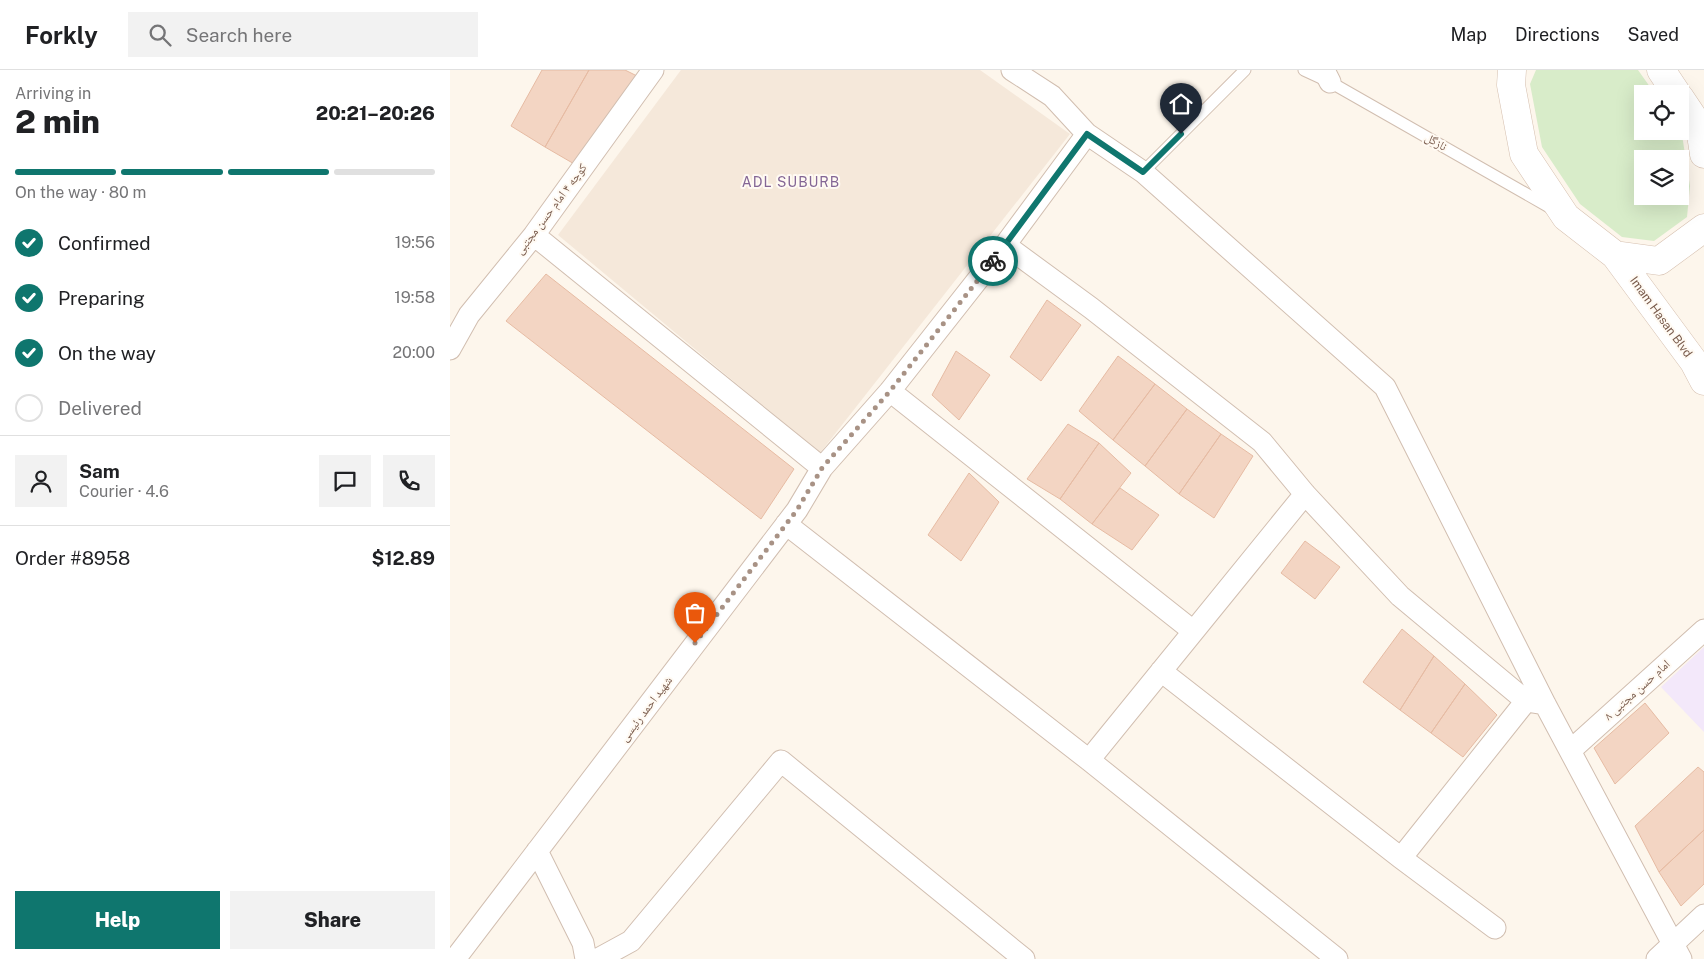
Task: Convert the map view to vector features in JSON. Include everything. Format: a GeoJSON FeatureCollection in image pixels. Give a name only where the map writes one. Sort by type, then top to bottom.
{"type":"FeatureCollection","features":[{"type":"Feature","properties":{"kind":"main road","name":"Imam Hasan Blvd"},"geometry":{"type":"LineString","coordinates":[[1512,70],[1511,85],[1524,154],[1566,217],[1615,255],[1694,362],[1704,381]]}},
{"type":"Feature","properties":{"kind":"main road"},"geometry":{"type":"LineString","coordinates":[[1674,83],[1703,138]]}},
{"type":"Feature","properties":{"kind":"main road"},"geometry":{"type":"LineString","coordinates":[[1615,255],[1659,260],[1704,228]]}},
{"type":"Feature","properties":{"kind":"street","name":"کوچه ۴ امام حسن مجتبی"},"geometry":{"type":"LineString","coordinates":[[450,349],[469,315],[534,235],[651,70]]}},
{"type":"Feature","properties":{"kind":"street"},"geometry":{"type":"LineString","coordinates":[[1012,70],[1052,96],[1087,134],[1143,172],[1385,386],[1535,702],[1571,750],[1677,951]]}},
{"type":"Feature","properties":{"kind":"street","name":"شهید احمد رئیسی"},"geometry":{"type":"LineString","coordinates":[[454,959],[786,524],[822,468],[890,391],[1005,245],[1087,134]]}},
{"type":"Feature","properties":{"kind":"street"},"geometry":{"type":"LineString","coordinates":[[534,235],[822,468]]}},
{"type":"Feature","properties":{"kind":"street"},"geometry":{"type":"LineString","coordinates":[[1005,245],[1091,308],[1262,442],[1305,494],[1400,596],[1535,702]]}},
{"type":"Feature","properties":{"kind":"street"},"geometry":{"type":"LineString","coordinates":[[890,391],[1193,631]]}},
{"type":"Feature","properties":{"kind":"street"},"geometry":{"type":"LineString","coordinates":[[1089,760],[1305,494]]}},
{"type":"Feature","properties":{"kind":"street"},"geometry":{"type":"LineString","coordinates":[[786,524],[1089,760],[1337,959]]}},
{"type":"Feature","properties":{"kind":"street","name":"امام حسن مجتبی ۸"},"geometry":{"type":"LineString","coordinates":[[1571,750],[1704,630]]}},
{"type":"Feature","properties":{"kind":"street"},"geometry":{"type":"LineString","coordinates":[[1161,670],[1401,858],[1495,928]]}},
{"type":"Feature","properties":{"kind":"street"},"geometry":{"type":"LineString","coordinates":[[1401,858],[1535,702]]}},
{"type":"Feature","properties":{"kind":"street"},"geometry":{"type":"LineString","coordinates":[[598,959],[631,941],[781,761],[1024,959]]}},
{"type":"Feature","properties":{"kind":"street"},"geometry":{"type":"LineString","coordinates":[[537,851],[583,943],[586,959]]}},
{"type":"Feature","properties":{"kind":"street"},"geometry":{"type":"LineString","coordinates":[[1657,959],[1677,951],[1704,915]]}},
{"type":"Feature","properties":{"kind":"lane"},"geometry":{"type":"LineString","coordinates":[[1143,172],[1245,70]]}},
{"type":"Feature","properties":{"kind":"lane","name":"نازگل"},"geometry":{"type":"LineString","coordinates":[[1304,70],[1327,76],[1566,217]]}},
{"type":"Feature","properties":{"kind":"shaded area"},"geometry":{"type":"Polygon","coordinates":[[[681,70],[980,70],[1070,134],[820,453],[558,235],[681,70]]]}},
{"type":"Feature","properties":{"kind":"shaded area"},"geometry":{"type":"Polygon","coordinates":[[[1704,647],[1704,732],[1661,687],[1704,647]]]}},
{"type":"Feature","properties":{"kind":"green space"},"geometry":{"type":"Polygon","coordinates":[[[1536,70],[1638,70],[1649,85],[1634,85],[1634,140],[1683,140],[1684,150],[1634,150],[1634,205],[1688,205],[1687,217],[1654,241],[1622,237],[1580,204],[1542,147],[1530,84],[1536,70]]]}},
{"type":"Feature","properties":{"kind":"building"},"geometry":{"type":"Polygon","coordinates":[[[542,70],[589,70],[545,147],[511,126],[542,70]]]}},
{"type":"Feature","properties":{"kind":"building"},"geometry":{"type":"Polygon","coordinates":[[[589,70],[625,70],[637,76],[576,165],[545,147],[589,70]]]}},
{"type":"Feature","properties":{"kind":"building"},"geometry":{"type":"Polygon","coordinates":[[[546,274],[794,469],[761,519],[506,321],[546,274]]]}},
{"type":"Feature","properties":{"kind":"building"},"geometry":{"type":"Polygon","coordinates":[[[1047,300],[1081,325],[1041,381],[1010,357],[1047,300]]]}},
{"type":"Feature","properties":{"kind":"building"},"geometry":{"type":"Polygon","coordinates":[[[956,351],[990,375],[959,420],[932,395],[956,351]]]}},
{"type":"Feature","properties":{"kind":"building"},"geometry":{"type":"Polygon","coordinates":[[[1118,356],[1155,384],[1113,440],[1079,411],[1118,356]]]}},
{"type":"Feature","properties":{"kind":"building"},"geometry":{"type":"Polygon","coordinates":[[[1155,384],[1187,409],[1145,466],[1113,440],[1155,384]]]}},
{"type":"Feature","properties":{"kind":"building"},"geometry":{"type":"Polygon","coordinates":[[[1187,409],[1221,434],[1179,494],[1145,466],[1187,409]]]}},
{"type":"Feature","properties":{"kind":"building"},"geometry":{"type":"Polygon","coordinates":[[[1068,424],[1099,443],[1060,499],[1027,479],[1068,424]]]}},
{"type":"Feature","properties":{"kind":"building"},"geometry":{"type":"Polygon","coordinates":[[[1221,434],[1253,456],[1214,518],[1179,494],[1221,434]]]}},
{"type":"Feature","properties":{"kind":"building"},"geometry":{"type":"Polygon","coordinates":[[[1099,443],[1131,473],[1092,524],[1060,499],[1099,443]]]}},
{"type":"Feature","properties":{"kind":"building"},"geometry":{"type":"Polygon","coordinates":[[[969,473],[999,502],[961,561],[928,535],[969,473]]]}},
{"type":"Feature","properties":{"kind":"building"},"geometry":{"type":"Polygon","coordinates":[[[1120,488],[1159,515],[1132,550],[1092,524],[1120,488]]]}},
{"type":"Feature","properties":{"kind":"building"},"geometry":{"type":"Polygon","coordinates":[[[1305,541],[1340,567],[1315,599],[1281,573],[1305,541]]]}},
{"type":"Feature","properties":{"kind":"building"},"geometry":{"type":"Polygon","coordinates":[[[1402,629],[1434,656],[1400,710],[1363,682],[1402,629]]]}},
{"type":"Feature","properties":{"kind":"building"},"geometry":{"type":"Polygon","coordinates":[[[1434,656],[1465,684],[1431,733],[1400,710],[1434,656]]]}},
{"type":"Feature","properties":{"kind":"building"},"geometry":{"type":"Polygon","coordinates":[[[1465,684],[1497,715],[1463,757],[1431,733],[1465,684]]]}},
{"type":"Feature","properties":{"kind":"building"},"geometry":{"type":"Polygon","coordinates":[[[1645,703],[1669,733],[1615,784],[1594,748],[1645,703]]]}},
{"type":"Feature","properties":{"kind":"building"},"geometry":{"type":"Polygon","coordinates":[[[1698,767],[1704,772],[1704,830],[1659,872],[1635,826],[1698,767]]]}},
{"type":"Feature","properties":{"kind":"building"},"geometry":{"type":"Polygon","coordinates":[[[1704,830],[1704,884],[1681,906],[1659,872],[1704,830]]]}},
{"type":"Feature","properties":{"kind":"way so far"},"geometry":{"type":"LineString","coordinates":[[695,643],[797,510],[822,468],[890,391],[993,261]]}},
{"type":"Feature","properties":{"kind":"district","name":"ADL SUBURB"},"geometry":{"type":"Point","coordinates":[791,182]}},
{"type":"Feature","properties":{"kind":"route"},"geometry":{"type":"LineString","coordinates":[[993,261],[1087,134],[1143,172],[1181,134]]}}]}
